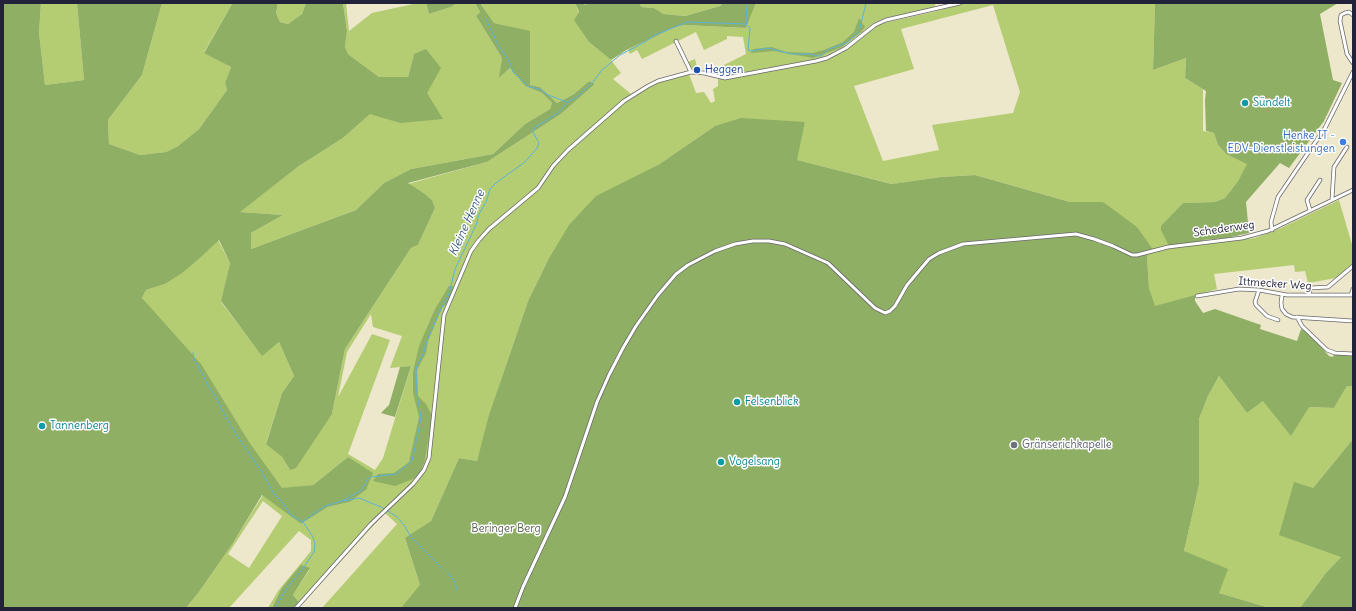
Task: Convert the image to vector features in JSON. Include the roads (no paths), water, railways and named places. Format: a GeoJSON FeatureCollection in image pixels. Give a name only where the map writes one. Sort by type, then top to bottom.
{"type":"FeatureCollection","features":[{"type":"Feature","properties":{"kind":"street"},"geometry":{"type":"LineString","coordinates":[[296,608],[381,514],[420,476],[427,464],[444,315],[469,256],[476,243],[538,188],[564,154],[624,102],[654,82],[691,72],[704,73],[723,78],[816,61],[831,56],[846,48],[875,25],[886,20],[960,3]]}},
{"type":"Feature","properties":{"kind":"street"},"geometry":{"type":"LineString","coordinates":[[1353,15],[1346,12],[1341,15],[1340,18],[1346,50],[1353,63]]}},
{"type":"Feature","properties":{"kind":"street"},"geometry":{"type":"LineString","coordinates":[[676,41],[691,72]]}},
{"type":"Feature","properties":{"kind":"street"},"geometry":{"type":"LineString","coordinates":[[1272,230],[1271,222],[1278,197],[1325,128],[1353,72]]}},
{"type":"Feature","properties":{"kind":"street"},"geometry":{"type":"LineString","coordinates":[[1332,199],[1333,170],[1342,153],[1348,147]]}},
{"type":"Feature","properties":{"kind":"street"},"geometry":{"type":"LineString","coordinates":[[1310,210],[1307,200],[1320,180]]}},
{"type":"Feature","properties":{"kind":"street","name":"Schederweg"},"geometry":{"type":"LineString","coordinates":[[515,608],[523,587],[565,497],[598,402],[615,362],[636,326],[664,287],[676,274],[693,262],[714,251],[735,244],[761,240],[777,242],[828,263],[875,308],[885,313],[890,311],[895,306],[908,285],[929,259],[942,251],[969,243],[1076,234],[1113,246],[1132,255],[1137,255],[1168,247],[1242,238],[1272,230],[1332,199],[1353,190]]}},
{"type":"Feature","properties":{"kind":"street"},"geometry":{"type":"LineString","coordinates":[[1309,295],[1310,288],[1328,287],[1353,266]]}},
{"type":"Feature","properties":{"kind":"street"},"geometry":{"type":"LineString","coordinates":[[1352,295],[1353,289]]}},
{"type":"Feature","properties":{"kind":"street","name":"Ittmecker Weg"},"geometry":{"type":"LineString","coordinates":[[1197,296],[1233,290],[1259,290],[1282,295],[1352,295]]}},
{"type":"Feature","properties":{"kind":"street"},"geometry":{"type":"LineString","coordinates":[[1259,290],[1255,302],[1256,305],[1268,317],[1278,320]]}},
{"type":"Feature","properties":{"kind":"street"},"geometry":{"type":"LineString","coordinates":[[1282,295],[1281,304],[1283,311],[1289,315],[1297,317],[1353,321]]}},
{"type":"Feature","properties":{"kind":"street"},"geometry":{"type":"LineString","coordinates":[[1297,317],[1302,326],[1327,350],[1335,353],[1353,354]]}},
{"type":"Feature","properties":{"kind":"waterway"},"geometry":{"type":"LineString","coordinates":[[746,24],[747,3]]}},
{"type":"Feature","properties":{"kind":"waterway","name":"Kleine Henne"},"geometry":{"type":"LineString","coordinates":[[275,608],[287,588],[314,552],[315,544],[313,537],[303,522],[325,506],[342,501],[362,490],[367,480],[371,477],[396,474],[412,461],[421,418],[417,394],[417,366],[439,313],[449,294],[455,269],[476,225],[490,189],[497,182],[525,162],[537,148],[539,143],[533,132],[534,128],[558,113],[568,102],[577,97],[593,82],[602,70],[620,55],[645,42],[653,36],[687,22],[746,24],[750,28],[748,50],[751,51],[768,48],[791,54],[810,54],[821,56],[829,49],[846,43],[859,32],[866,3]]}},
{"type":"Feature","properties":{"kind":"waterway"},"geometry":{"type":"LineString","coordinates":[[486,19],[498,45],[509,61],[513,72],[529,87],[540,89],[548,95],[567,102]]}},
{"type":"Feature","properties":{"kind":"waterway"},"geometry":{"type":"LineString","coordinates":[[193,352],[194,359],[207,384],[237,436],[262,472],[274,494],[291,515],[303,522]]}},
{"type":"Feature","properties":{"kind":"waterway"},"geometry":{"type":"LineString","coordinates":[[343,501],[359,498],[381,507],[396,516],[404,525],[411,537],[443,569]]}},
{"type":"Feature","properties":{"kind":"waterway"},"geometry":{"type":"LineString","coordinates":[[447,572],[455,582],[457,590]]}},
{"type":"Feature","properties":{"kind":"place","name":"Heggen"},"geometry":{"type":"Point","coordinates":[697,70]}},
{"type":"Feature","properties":{"kind":"place","name":"Sündelt"},"geometry":{"type":"Point","coordinates":[1245,103]}},
{"type":"Feature","properties":{"kind":"place","name":"Henke IT - EDV-Dienstleistungen"},"geometry":{"type":"Point","coordinates":[1343,142]}},
{"type":"Feature","properties":{"kind":"place","name":"Felsenblick"},"geometry":{"type":"Point","coordinates":[737,402]}},
{"type":"Feature","properties":{"kind":"place","name":"Tannenberg"},"geometry":{"type":"Point","coordinates":[42,426]}},
{"type":"Feature","properties":{"kind":"place","name":"Gränserichkapelle"},"geometry":{"type":"Point","coordinates":[1014,445]}},
{"type":"Feature","properties":{"kind":"place","name":"Vogelsang"},"geometry":{"type":"Point","coordinates":[721,462]}},
{"type":"Feature","properties":{"kind":"park label","name":"Beringer Berg"},"geometry":{"type":"Point","coordinates":[506,529]}}]}
